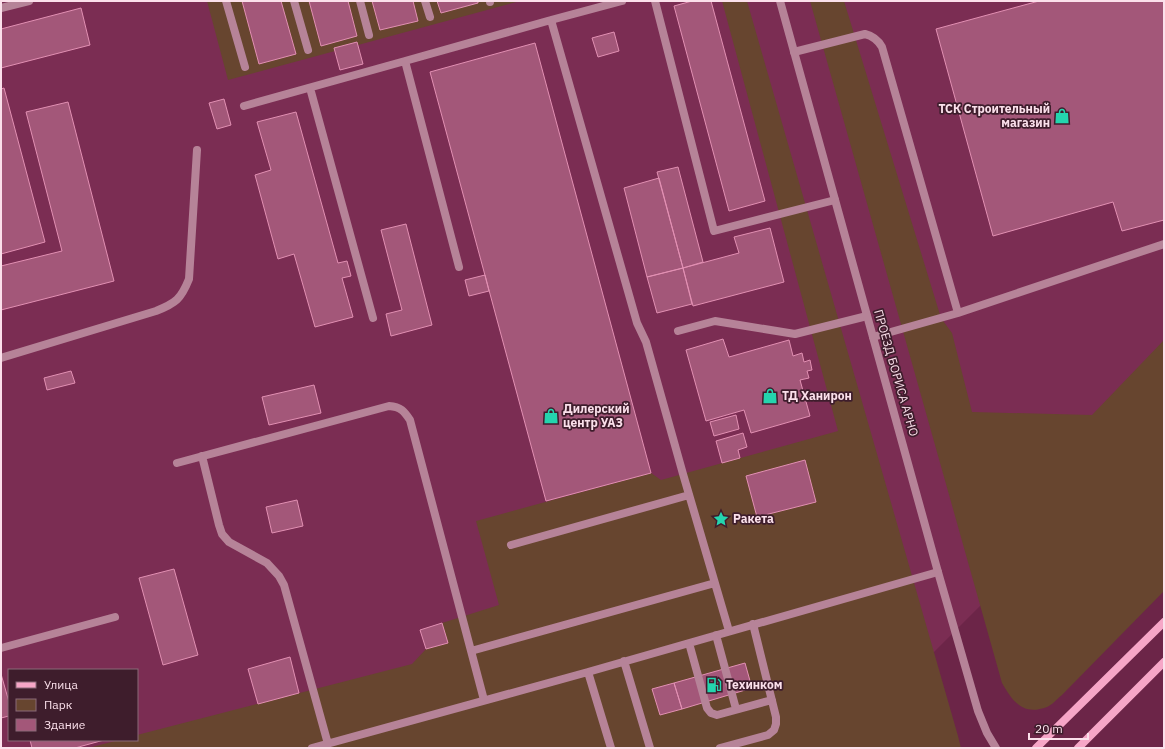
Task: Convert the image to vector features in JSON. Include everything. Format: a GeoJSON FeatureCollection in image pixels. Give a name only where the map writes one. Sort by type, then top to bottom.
{"type":"FeatureCollection","features":[{"type":"Feature","properties":{"kind":"main road"},"geometry":{"type":"LineString","coordinates":[[1036,748],[1164,622]]}},
{"type":"Feature","properties":{"kind":"main road"},"geometry":{"type":"LineString","coordinates":[[1078,748],[1164,662]]}},
{"type":"Feature","properties":{"kind":"street"},"geometry":{"type":"LineString","coordinates":[[1,8],[28,1]]}},
{"type":"Feature","properties":{"kind":"street"},"geometry":{"type":"LineString","coordinates":[[226,1],[245,67]]}},
{"type":"Feature","properties":{"kind":"street"},"geometry":{"type":"LineString","coordinates":[[294,1],[308,50]]}},
{"type":"Feature","properties":{"kind":"street"},"geometry":{"type":"LineString","coordinates":[[360,1],[369,35]]}},
{"type":"Feature","properties":{"kind":"street"},"geometry":{"type":"LineString","coordinates":[[425,1],[430,17]]}},
{"type":"Feature","properties":{"kind":"street"},"geometry":{"type":"LineString","coordinates":[[244,106],[622,1]]}},
{"type":"Feature","properties":{"kind":"street"},"geometry":{"type":"LineString","coordinates":[[655,1],[714,231],[835,200]]}},
{"type":"Feature","properties":{"kind":"street","name":"ПРОЕЗД БОРИСА АРНО"},"geometry":{"type":"LineString","coordinates":[[780,1],[978,711],[987,733],[996,748]]}},
{"type":"Feature","properties":{"kind":"street"},"geometry":{"type":"LineString","coordinates":[[551,20],[637,323],[646,342],[729,631]]}},
{"type":"Feature","properties":{"kind":"street"},"geometry":{"type":"LineString","coordinates":[[794,52],[865,34],[872,36],[882,47],[958,313]]}},
{"type":"Feature","properties":{"kind":"street"},"geometry":{"type":"LineString","coordinates":[[405,61],[459,267]]}},
{"type":"Feature","properties":{"kind":"street"},"geometry":{"type":"LineString","coordinates":[[310,88],[373,318]]}},
{"type":"Feature","properties":{"kind":"street"},"geometry":{"type":"LineString","coordinates":[[1,358],[156,311],[171,305],[183,293],[189,279],[197,150]]}},
{"type":"Feature","properties":{"kind":"street"},"geometry":{"type":"LineString","coordinates":[[873,337],[958,313],[1164,244]]}},
{"type":"Feature","properties":{"kind":"street"},"geometry":{"type":"LineString","coordinates":[[678,331],[715,322],[795,334],[867,316]]}},
{"type":"Feature","properties":{"kind":"street"},"geometry":{"type":"LineString","coordinates":[[177,463],[389,406],[398,407],[404,411],[410,420],[484,700]]}},
{"type":"Feature","properties":{"kind":"street"},"geometry":{"type":"LineString","coordinates":[[202,456],[222,534],[229,542],[267,563],[279,576],[284,585],[328,744]]}},
{"type":"Feature","properties":{"kind":"street"},"geometry":{"type":"LineString","coordinates":[[511,545],[689,495]]}},
{"type":"Feature","properties":{"kind":"street"},"geometry":{"type":"LineString","coordinates":[[312,748],[588,672],[938,572]]}},
{"type":"Feature","properties":{"kind":"street"},"geometry":{"type":"LineString","coordinates":[[471,651],[715,583]]}},
{"type":"Feature","properties":{"kind":"street"},"geometry":{"type":"LineString","coordinates":[[1,648],[115,617]]}},
{"type":"Feature","properties":{"kind":"street"},"geometry":{"type":"LineString","coordinates":[[720,748],[768,735],[774,730],[776,724],[772,700],[753,624]]}},
{"type":"Feature","properties":{"kind":"street"},"geometry":{"type":"LineString","coordinates":[[716,635],[736,709]]}},
{"type":"Feature","properties":{"kind":"street"},"geometry":{"type":"LineString","coordinates":[[689,643],[707,708],[712,713],[717,715],[772,700]]}},
{"type":"Feature","properties":{"kind":"street"},"geometry":{"type":"LineString","coordinates":[[624,661],[650,748]]}},
{"type":"Feature","properties":{"kind":"street"},"geometry":{"type":"LineString","coordinates":[[588,672],[611,748]]}},
{"type":"Feature","properties":{"kind":"shaded area"},"geometry":{"type":"Polygon","coordinates":[[[1,1],[1164,1],[1164,422],[838,748],[1,748],[1,1]]]}},
{"type":"Feature","properties":{"kind":"green space"},"geometry":{"type":"Polygon","coordinates":[[[207,1],[520,1],[358,45],[357,42],[335,48],[335,51],[228,80],[207,1]]]}},
{"type":"Feature","properties":{"kind":"green space"},"geometry":{"type":"Polygon","coordinates":[[[722,1],[747,1],[961,748],[88,748],[115,741],[138,741],[138,735],[412,664],[426,649],[448,643],[442,623],[499,605],[476,521],[651,473],[661,480],[838,431],[722,1]]]}},
{"type":"Feature","properties":{"kind":"green space"},"geometry":{"type":"Polygon","coordinates":[[[810,1],[844,1],[941,318],[952,333],[972,412],[1092,415],[1164,340],[1164,591],[1062,695],[1047,707],[1031,710],[1020,706],[1010,696],[1002,683],[810,1]]]}},
{"type":"Feature","properties":{"kind":"building"},"geometry":{"type":"Polygon","coordinates":[[[242,1],[281,1],[296,54],[259,64],[242,1]]]}},
{"type":"Feature","properties":{"kind":"building"},"geometry":{"type":"Polygon","coordinates":[[[309,1],[348,1],[357,36],[321,46],[309,1]]]}},
{"type":"Feature","properties":{"kind":"building"},"geometry":{"type":"Polygon","coordinates":[[[372,1],[413,1],[418,21],[380,30],[372,1]]]}},
{"type":"Feature","properties":{"kind":"building"},"geometry":{"type":"Polygon","coordinates":[[[437,1],[478,1],[478,3],[441,13],[437,1]]]}},
{"type":"Feature","properties":{"kind":"building"},"geometry":{"type":"Polygon","coordinates":[[[692,1],[711,1],[765,201],[729,211],[674,6],[692,1]]]}},
{"type":"Feature","properties":{"kind":"building","name":"ТСК Строительный магазин"},"geometry":{"type":"Polygon","coordinates":[[[1039,1],[1164,1],[1164,220],[1122,231],[1113,202],[993,236],[936,29],[1039,1]]]}},
{"type":"Feature","properties":{"kind":"building"},"geometry":{"type":"Polygon","coordinates":[[[81,8],[90,45],[1,68],[1,29],[81,8]]]}},
{"type":"Feature","properties":{"kind":"building"},"geometry":{"type":"Polygon","coordinates":[[[614,32],[619,51],[598,57],[592,38],[614,32]]]}},
{"type":"Feature","properties":{"kind":"building"},"geometry":{"type":"Polygon","coordinates":[[[357,42],[363,64],[340,70],[334,48],[357,42]]]}},
{"type":"Feature","properties":{"kind":"building"},"geometry":{"type":"Polygon","coordinates":[[[535,43],[651,473],[546,501],[430,72],[535,43]]]}},
{"type":"Feature","properties":{"kind":"building"},"geometry":{"type":"Polygon","coordinates":[[[4,88],[45,242],[1,254],[1,89],[4,88]]]}},
{"type":"Feature","properties":{"kind":"building"},"geometry":{"type":"Polygon","coordinates":[[[224,99],[231,125],[217,129],[209,103],[224,99]]]}},
{"type":"Feature","properties":{"kind":"building"},"geometry":{"type":"Polygon","coordinates":[[[68,102],[114,281],[1,310],[1,266],[62,251],[26,112],[68,102]]]}},
{"type":"Feature","properties":{"kind":"building"},"geometry":{"type":"Polygon","coordinates":[[[296,112],[338,263],[347,261],[351,276],[342,278],[353,317],[315,327],[294,254],[278,259],[255,175],[271,170],[257,122],[296,112]]]}},
{"type":"Feature","properties":{"kind":"building"},"geometry":{"type":"Polygon","coordinates":[[[678,167],[703,262],[683,268],[657,172],[678,167]]]}},
{"type":"Feature","properties":{"kind":"building"},"geometry":{"type":"Polygon","coordinates":[[[659,178],[683,268],[647,277],[624,188],[659,178]]]}},
{"type":"Feature","properties":{"kind":"building"},"geometry":{"type":"Polygon","coordinates":[[[406,224],[432,325],[391,336],[386,314],[402,310],[381,230],[406,224]]]}},
{"type":"Feature","properties":{"kind":"building"},"geometry":{"type":"Polygon","coordinates":[[[770,228],[784,282],[693,306],[683,268],[739,253],[734,237],[770,228]]]}},
{"type":"Feature","properties":{"kind":"building"},"geometry":{"type":"Polygon","coordinates":[[[683,268],[692,304],[657,313],[647,277],[683,268]]]}},
{"type":"Feature","properties":{"kind":"building"},"geometry":{"type":"Polygon","coordinates":[[[485,275],[489,291],[469,296],[465,280],[485,275]]]}},
{"type":"Feature","properties":{"kind":"building"},"geometry":{"type":"Polygon","coordinates":[[[723,339],[729,357],[789,340],[793,356],[802,353],[804,362],[810,360],[812,370],[807,371],[809,378],[800,380],[810,416],[751,433],[744,410],[706,421],[686,350],[723,339]]]}},
{"type":"Feature","properties":{"kind":"building"},"geometry":{"type":"Polygon","coordinates":[[[71,371],[75,383],[47,390],[44,378],[71,371]]]}},
{"type":"Feature","properties":{"kind":"building"},"geometry":{"type":"Polygon","coordinates":[[[314,385],[321,413],[269,425],[262,397],[314,385]]]}},
{"type":"Feature","properties":{"kind":"building"},"geometry":{"type":"Polygon","coordinates":[[[736,415],[739,429],[714,436],[710,422],[736,415]]]}},
{"type":"Feature","properties":{"kind":"building"},"geometry":{"type":"Polygon","coordinates":[[[743,433],[747,447],[738,450],[740,458],[722,463],[716,441],[743,433]]]}},
{"type":"Feature","properties":{"kind":"building"},"geometry":{"type":"Polygon","coordinates":[[[805,460],[816,502],[757,517],[746,476],[805,460]]]}},
{"type":"Feature","properties":{"kind":"building"},"geometry":{"type":"Polygon","coordinates":[[[297,500],[303,526],[272,533],[266,507],[297,500]]]}},
{"type":"Feature","properties":{"kind":"building"},"geometry":{"type":"Polygon","coordinates":[[[174,569],[198,655],[163,665],[139,578],[174,569]]]}},
{"type":"Feature","properties":{"kind":"building"},"geometry":{"type":"Polygon","coordinates":[[[442,623],[448,643],[426,649],[420,630],[442,623]]]}},
{"type":"Feature","properties":{"kind":"building"},"geometry":{"type":"Polygon","coordinates":[[[290,657],[299,693],[258,704],[248,669],[290,657]]]}},
{"type":"Feature","properties":{"kind":"building"},"geometry":{"type":"Polygon","coordinates":[[[745,663],[752,688],[682,709],[674,683],[745,663]]]}},
{"type":"Feature","properties":{"kind":"building"},"geometry":{"type":"Polygon","coordinates":[[[1,674],[8,698],[8,716],[1,718],[1,674]]]}},
{"type":"Feature","properties":{"kind":"building"},"geometry":{"type":"Polygon","coordinates":[[[674,683],[682,709],[660,715],[652,689],[674,683]]]}},
{"type":"Feature","properties":{"kind":"building"},"geometry":{"type":"Polygon","coordinates":[[[30,741],[100,741],[75,748],[32,748],[30,741]]]}},
{"type":"Feature","properties":{"kind":"place","name":"ТСК Строительный магазин"},"geometry":{"type":"Point","coordinates":[1062,116]}},
{"type":"Feature","properties":{"kind":"place","name":"ТД Ханирон"},"geometry":{"type":"Point","coordinates":[770,396]}},
{"type":"Feature","properties":{"kind":"place","name":"Дилерский центр УАЗ"},"geometry":{"type":"Point","coordinates":[551,416]}},
{"type":"Feature","properties":{"kind":"place","name":"Ракета"},"geometry":{"type":"Point","coordinates":[721,519]}},
{"type":"Feature","properties":{"kind":"place","name":"Техинком"},"geometry":{"type":"Point","coordinates":[714,685]}}]}
